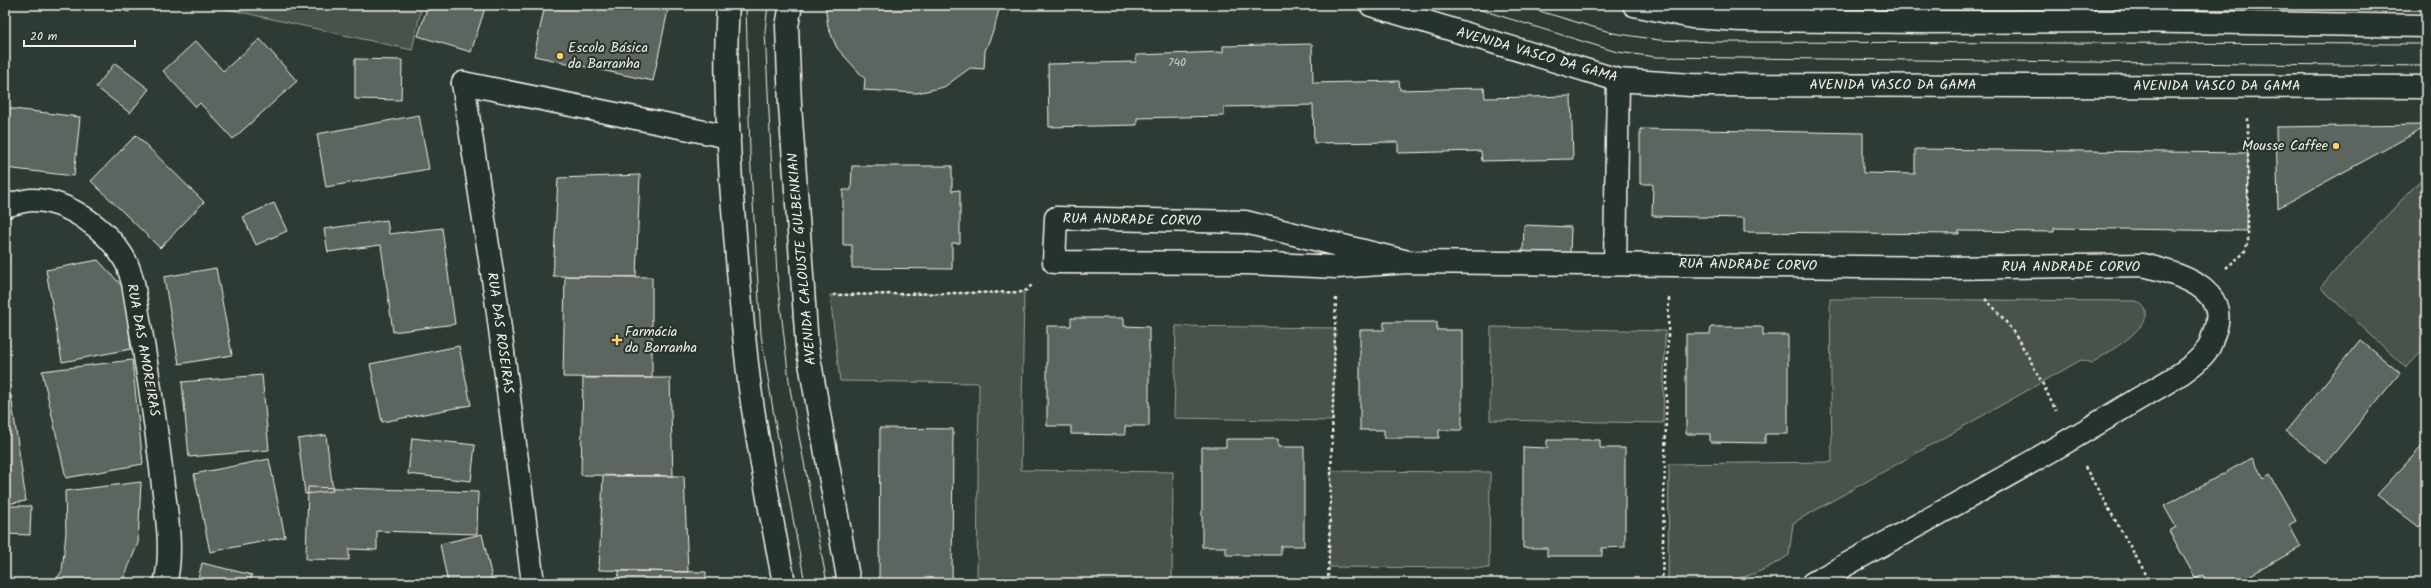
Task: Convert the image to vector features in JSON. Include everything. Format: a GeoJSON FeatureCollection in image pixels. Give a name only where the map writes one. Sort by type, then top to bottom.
{"type":"FeatureCollection","features":[{"type":"Feature","properties":{"kind":"street"},"geometry":{"type":"LineString","coordinates":[[728,5],[726,62],[736,252],[749,382],[766,489],[784,583]]}},
{"type":"Feature","properties":{"kind":"street","name":"AVENIDA CALOUSTE GULBENKIAN"},"geometry":{"type":"LineString","coordinates":[[791,5],[788,26],[790,105],[807,346],[849,583]]}},
{"type":"Feature","properties":{"kind":"street","name":"AVENIDA VASCO DA GAMA"},"geometry":{"type":"LineString","coordinates":[[1371,5],[1618,80],[1691,84],[2426,87]]}},
{"type":"Feature","properties":{"kind":"street"},"geometry":{"type":"LineString","coordinates":[[1634,5],[1692,17],[1741,20],[1921,22],[2123,21],[2426,26]]}},
{"type":"Feature","properties":{"kind":"street"},"geometry":{"type":"LineString","coordinates":[[1615,264],[1618,80]]}},
{"type":"Feature","properties":{"kind":"street","name":"RUA DAS ROSEIRAS"},"geometry":{"type":"LineString","coordinates":[[533,583],[498,314],[463,83],[729,137]]}},
{"type":"Feature","properties":{"kind":"street","name":"RUA DAS AMOREIRAS"},"geometry":{"type":"LineString","coordinates":[[5,206],[32,200],[61,206],[87,220],[110,240],[126,263],[133,283],[158,437],[166,511],[168,556],[165,583]]}},
{"type":"Feature","properties":{"kind":"street","name":"RUA ANDRADE CORVO"},"geometry":{"type":"LineString","coordinates":[[1408,262],[1245,222],[1056,218],[1054,262],[1248,263],[1338,267],[1408,262],[1948,268],[2143,266],[2172,272],[2195,283],[2206,292],[2216,306],[2218,324],[2208,350],[2188,368],[2070,440],[1813,583]]}},
{"type":"Feature","properties":{"kind":"path"},"geometry":{"type":"LineString","coordinates":[[2195,283],[2222,271],[2234,263],[2244,253],[2248,242],[2248,86]]}},
{"type":"Feature","properties":{"kind":"path"},"geometry":{"type":"LineString","coordinates":[[803,296],[1024,292],[1054,262]]}},
{"type":"Feature","properties":{"kind":"path"},"geometry":{"type":"LineString","coordinates":[[1662,583],[1670,265]]}},
{"type":"Feature","properties":{"kind":"path"},"geometry":{"type":"LineString","coordinates":[[1328,583],[1338,267]]}},
{"type":"Feature","properties":{"kind":"path"},"geometry":{"type":"LineString","coordinates":[[1948,268],[1987,301],[2006,323],[2042,382],[2070,440],[2151,583]]}},
{"type":"Feature","properties":{"kind":"shaded area"},"geometry":{"type":"Polygon","coordinates":[[[209,5],[422,5],[412,50],[209,5]]]}},
{"type":"Feature","properties":{"kind":"shaded area"},"geometry":{"type":"Polygon","coordinates":[[[2426,174],[2426,347],[2406,368],[2320,287],[2426,174]]]}},
{"type":"Feature","properties":{"kind":"shaded area"},"geometry":{"type":"Polygon","coordinates":[[[1024,292],[1021,470],[1173,472],[1172,583],[977,583],[979,383],[840,381],[830,295],[1024,292]]]}},
{"type":"Feature","properties":{"kind":"shaded area"},"geometry":{"type":"Polygon","coordinates":[[[1830,299],[2136,301],[2145,308],[2146,316],[2141,325],[2132,335],[2092,363],[2081,360],[1793,523],[1789,555],[1774,565],[1745,577],[1731,580],[1702,583],[1668,583],[1669,464],[1832,462],[1830,299]]]}},
{"type":"Feature","properties":{"kind":"shaded area"},"geometry":{"type":"Polygon","coordinates":[[[1176,326],[1335,328],[1333,421],[1174,418],[1176,326]]]}},
{"type":"Feature","properties":{"kind":"shaded area"},"geometry":{"type":"Polygon","coordinates":[[[1491,327],[1665,331],[1663,423],[1490,420],[1491,327]]]}},
{"type":"Feature","properties":{"kind":"shaded area"},"geometry":{"type":"Polygon","coordinates":[[[1331,471],[1490,472],[1489,568],[1329,567],[1331,471]]]}},
{"type":"Feature","properties":{"kind":"building"},"geometry":{"type":"Polygon","coordinates":[[[102,5],[131,5],[129,12],[102,5]]]}},
{"type":"Feature","properties":{"kind":"building"},"geometry":{"type":"Polygon","coordinates":[[[428,5],[486,5],[471,52],[418,36],[428,5]]]}},
{"type":"Feature","properties":{"kind":"building"},"geometry":{"type":"Polygon","coordinates":[[[545,5],[669,5],[653,81],[534,56],[545,5]]]}},
{"type":"Feature","properties":{"kind":"building"},"geometry":{"type":"Polygon","coordinates":[[[825,5],[1000,5],[995,26],[985,51],[984,69],[970,68],[944,87],[917,93],[864,90],[865,79],[837,48],[828,27],[825,5]]]}},
{"type":"Feature","properties":{"kind":"building"},"geometry":{"type":"Polygon","coordinates":[[[2149,5],[2227,5],[2149,6],[2149,5]]]}},
{"type":"Feature","properties":{"kind":"building"},"geometry":{"type":"Polygon","coordinates":[[[260,39],[297,81],[233,139],[200,103],[196,107],[163,71],[196,41],[223,71],[260,39]]]}},
{"type":"Feature","properties":{"kind":"building"},"geometry":{"type":"Polygon","coordinates":[[[1312,44],[1313,83],[1399,81],[1400,90],[1484,88],[1485,98],[1571,96],[1573,159],[1482,161],[1481,151],[1398,153],[1398,142],[1314,143],[1313,105],[1224,107],[1224,116],[1137,118],[1137,125],[1049,127],[1048,64],[1136,62],[1136,55],[1223,52],[1223,46],[1312,44]]]}},
{"type":"Feature","properties":{"kind":"building"},"geometry":{"type":"Polygon","coordinates":[[[355,59],[402,60],[401,100],[355,99],[355,59]]]}},
{"type":"Feature","properties":{"kind":"building"},"geometry":{"type":"Polygon","coordinates":[[[115,63],[149,89],[130,113],[96,87],[115,63]]]}},
{"type":"Feature","properties":{"kind":"building"},"geometry":{"type":"Polygon","coordinates":[[[5,108],[80,117],[74,176],[5,168],[5,108]]]}},
{"type":"Feature","properties":{"kind":"building"},"geometry":{"type":"Polygon","coordinates":[[[419,115],[429,169],[326,187],[317,134],[419,115]]]}},
{"type":"Feature","properties":{"kind":"building"},"geometry":{"type":"Polygon","coordinates":[[[2426,125],[2426,127],[2278,208],[2276,127],[2426,125]]]}},
{"type":"Feature","properties":{"kind":"building"},"geometry":{"type":"Polygon","coordinates":[[[1640,129],[1863,133],[1863,173],[1915,174],[1915,149],[2248,153],[2247,231],[2054,228],[2054,232],[1959,231],[1959,234],[1744,232],[1744,218],[1652,216],[1653,184],[1640,184],[1640,129]]]}},
{"type":"Feature","properties":{"kind":"building"},"geometry":{"type":"Polygon","coordinates":[[[136,135],[204,202],[160,248],[91,181],[136,135]]]}},
{"type":"Feature","properties":{"kind":"building"},"geometry":{"type":"Polygon","coordinates":[[[852,166],[952,166],[952,191],[960,190],[960,243],[952,243],[952,269],[852,268],[852,245],[843,245],[843,190],[851,190],[852,166]]]}},
{"type":"Feature","properties":{"kind":"building"},"geometry":{"type":"Polygon","coordinates":[[[640,175],[636,277],[553,276],[558,178],[640,175]]]}},
{"type":"Feature","properties":{"kind":"building"},"geometry":{"type":"Polygon","coordinates":[[[274,203],[287,231],[256,245],[243,217],[274,203]]]}},
{"type":"Feature","properties":{"kind":"building"},"geometry":{"type":"Polygon","coordinates":[[[387,220],[389,234],[442,228],[455,324],[393,332],[381,245],[328,252],[324,229],[387,220]]]}},
{"type":"Feature","properties":{"kind":"building"},"geometry":{"type":"Polygon","coordinates":[[[1524,225],[1571,227],[1570,254],[1523,252],[1524,225]]]}},
{"type":"Feature","properties":{"kind":"building"},"geometry":{"type":"Polygon","coordinates":[[[5,247],[9,261],[5,263],[5,247]]]}},
{"type":"Feature","properties":{"kind":"building"},"geometry":{"type":"Polygon","coordinates":[[[98,260],[124,288],[131,349],[62,362],[46,270],[98,260]]]}},
{"type":"Feature","properties":{"kind":"building"},"geometry":{"type":"Polygon","coordinates":[[[216,268],[232,355],[179,364],[164,277],[216,268]]]}},
{"type":"Feature","properties":{"kind":"building"},"geometry":{"type":"Polygon","coordinates":[[[565,276],[652,277],[652,378],[563,377],[565,276]]]}},
{"type":"Feature","properties":{"kind":"building"},"geometry":{"type":"Polygon","coordinates":[[[1071,318],[1124,318],[1124,326],[1149,327],[1149,426],[1125,426],[1125,435],[1071,434],[1071,426],[1047,426],[1047,326],[1071,326],[1071,318]]]}},
{"type":"Feature","properties":{"kind":"building"},"geometry":{"type":"Polygon","coordinates":[[[1384,322],[1437,322],[1437,330],[1462,330],[1462,430],[1439,430],[1439,438],[1384,438],[1384,430],[1360,430],[1360,330],[1384,330],[1384,322]]]}},
{"type":"Feature","properties":{"kind":"building"},"geometry":{"type":"Polygon","coordinates":[[[1711,327],[1763,327],[1763,335],[1788,335],[1788,434],[1765,434],[1765,443],[1710,442],[1710,434],[1686,434],[1686,334],[1710,334],[1711,327]]]}},
{"type":"Feature","properties":{"kind":"building"},"geometry":{"type":"Polygon","coordinates":[[[2360,340],[2400,373],[2326,463],[2286,431],[2360,340]]]}},
{"type":"Feature","properties":{"kind":"building"},"geometry":{"type":"Polygon","coordinates":[[[459,346],[471,405],[382,422],[370,364],[459,346]]]}},
{"type":"Feature","properties":{"kind":"building"},"geometry":{"type":"Polygon","coordinates":[[[132,360],[143,464],[66,478],[42,371],[132,360]]]}},
{"type":"Feature","properties":{"kind":"building"},"geometry":{"type":"Polygon","coordinates":[[[262,375],[269,450],[189,457],[182,382],[262,375]]]}},
{"type":"Feature","properties":{"kind":"building"},"geometry":{"type":"Polygon","coordinates":[[[583,378],[670,378],[673,476],[581,475],[583,378]]]}},
{"type":"Feature","properties":{"kind":"building"},"geometry":{"type":"Polygon","coordinates":[[[5,395],[11,395],[26,501],[5,504],[5,395]]]}},
{"type":"Feature","properties":{"kind":"building"},"geometry":{"type":"Polygon","coordinates":[[[880,428],[953,429],[952,583],[879,583],[880,428]]]}},
{"type":"Feature","properties":{"kind":"building"},"geometry":{"type":"Polygon","coordinates":[[[326,435],[333,491],[305,494],[298,439],[326,435]]]}},
{"type":"Feature","properties":{"kind":"building"},"geometry":{"type":"Polygon","coordinates":[[[412,438],[475,445],[471,481],[408,474],[412,438]]]}},
{"type":"Feature","properties":{"kind":"building"},"geometry":{"type":"Polygon","coordinates":[[[1226,439],[1278,439],[1278,447],[1304,447],[1304,546],[1281,546],[1281,555],[1226,555],[1226,547],[1202,547],[1202,447],[1226,447],[1226,439]]]}},
{"type":"Feature","properties":{"kind":"building"},"geometry":{"type":"Polygon","coordinates":[[[1547,440],[1600,440],[1600,448],[1625,448],[1625,547],[1602,548],[1602,556],[1547,556],[1547,548],[1523,548],[1523,447],[1547,448],[1547,440]]]}},
{"type":"Feature","properties":{"kind":"building"},"geometry":{"type":"Polygon","coordinates":[[[2426,442],[2426,519],[2419,527],[2377,495],[2426,442]]]}},
{"type":"Feature","properties":{"kind":"building"},"geometry":{"type":"Polygon","coordinates":[[[2252,458],[2264,479],[2270,475],[2296,521],[2289,525],[2301,547],[2236,583],[2207,583],[2203,575],[2196,579],[2169,531],[2176,527],[2164,506],[2252,458]]]}},
{"type":"Feature","properties":{"kind":"building"},"geometry":{"type":"Polygon","coordinates":[[[269,459],[285,537],[210,552],[194,474],[269,459]]]}},
{"type":"Feature","properties":{"kind":"building"},"geometry":{"type":"Polygon","coordinates":[[[603,476],[684,476],[688,572],[599,570],[603,476]]]}},
{"type":"Feature","properties":{"kind":"building"},"geometry":{"type":"Polygon","coordinates":[[[141,482],[138,543],[122,583],[54,583],[62,571],[66,533],[65,491],[141,482]]]}},
{"type":"Feature","properties":{"kind":"building"},"geometry":{"type":"Polygon","coordinates":[[[308,487],[478,492],[477,534],[377,531],[377,550],[349,549],[349,560],[306,559],[308,487]]]}},
{"type":"Feature","properties":{"kind":"building"},"geometry":{"type":"Polygon","coordinates":[[[5,506],[31,506],[30,535],[5,534],[5,506]]]}},
{"type":"Feature","properties":{"kind":"building"},"geometry":{"type":"Polygon","coordinates":[[[482,534],[493,583],[448,583],[440,544],[482,534]]]}},
{"type":"Feature","properties":{"kind":"building"},"geometry":{"type":"Polygon","coordinates":[[[202,563],[252,575],[250,583],[197,583],[202,563]]]}},
{"type":"Feature","properties":{"kind":"building"},"geometry":{"type":"Polygon","coordinates":[[[619,571],[706,572],[706,583],[618,583],[619,571]]]}},
{"type":"Feature","properties":{"kind":"tram line"},"geometry":{"type":"LineString","coordinates":[[746,5],[750,153],[761,335],[775,422],[805,583]]}},
{"type":"Feature","properties":{"kind":"tram line"},"geometry":{"type":"LineString","coordinates":[[768,5],[765,31],[777,276],[790,389],[827,583]]}},
{"type":"Feature","properties":{"kind":"tram line"},"geometry":{"type":"LineString","coordinates":[[1465,5],[1617,52],[1657,57],[2426,66]]}},
{"type":"Feature","properties":{"kind":"tram line"},"geometry":{"type":"LineString","coordinates":[[1519,5],[1613,33],[1659,40],[1714,42],[2426,44]]}},
{"type":"Feature","properties":{"kind":"place","name":"Escola Básica da Barranha"},"geometry":{"type":"Point","coordinates":[560,56]}},
{"type":"Feature","properties":{"kind":"place","name":"Mousse Caffee"},"geometry":{"type":"Point","coordinates":[2336,146]}},
{"type":"Feature","properties":{"kind":"place","name":"Farmácia da Barranha"},"geometry":{"type":"Point","coordinates":[617,340]}}]}
